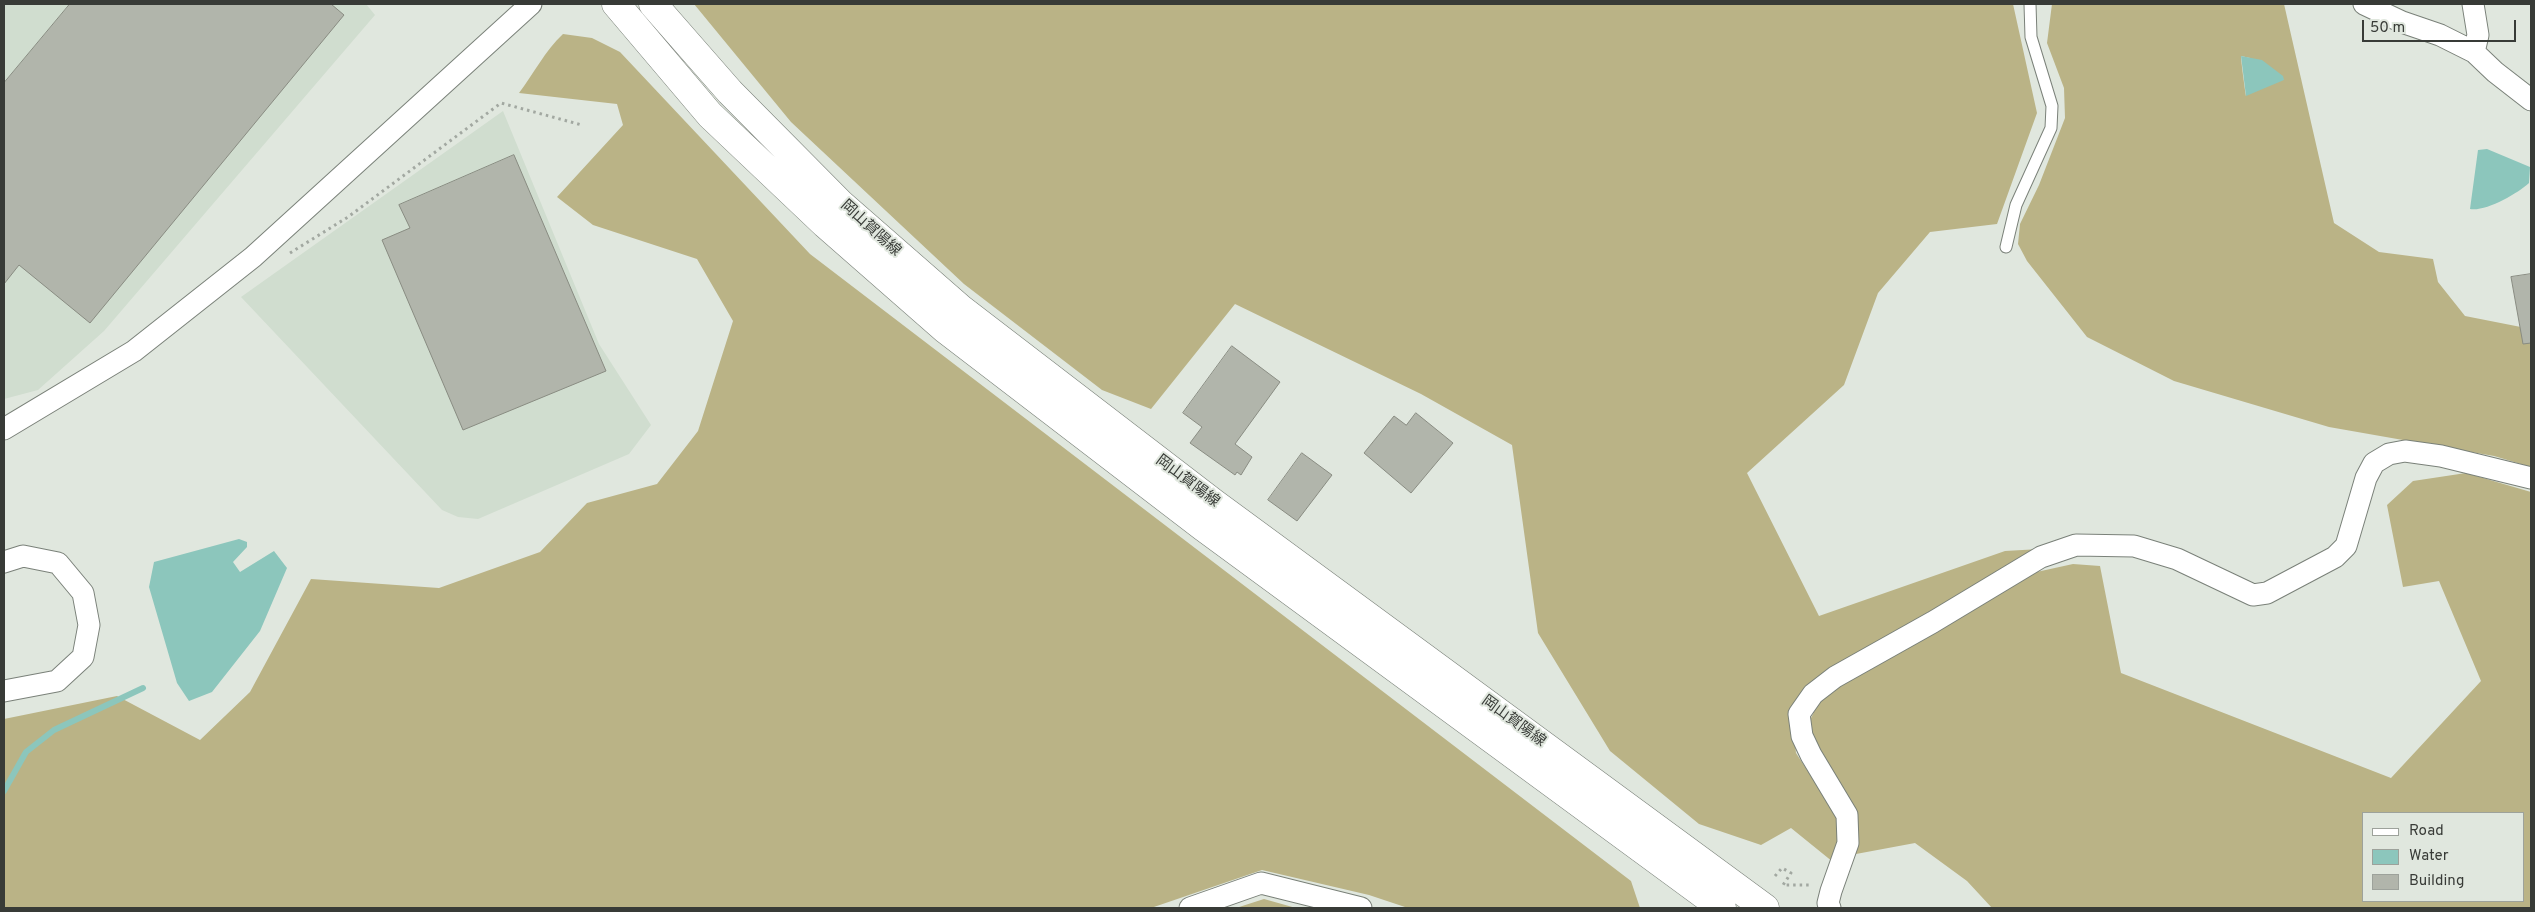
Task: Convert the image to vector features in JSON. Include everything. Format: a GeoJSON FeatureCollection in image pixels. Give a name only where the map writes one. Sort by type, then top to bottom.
{"type":"FeatureCollection","features":[{"type":"Feature","properties":{"kind":"main road","name":"岡山賀陽線"},"geometry":{"type":"LineString","coordinates":[[616,4],[710,115],[825,224],[946,330],[1203,526],[1722,908]]}},
{"type":"Feature","properties":{"kind":"main road","name":"岡山賀陽線"},"geometry":{"type":"LineString","coordinates":[[653,4],[730,92],[841,204],[960,308],[1222,509],[1765,908]]}},
{"type":"Feature","properties":{"kind":"street"},"geometry":{"type":"LineString","coordinates":[[4,429],[134,352],[253,257],[531,4]]}},
{"type":"Feature","properties":{"kind":"street"},"geometry":{"type":"LineString","coordinates":[[2364,4],[2402,22],[2440,35],[2474,52],[2501,78],[2531,100]]}},
{"type":"Feature","properties":{"kind":"street"},"geometry":{"type":"LineString","coordinates":[[2473,4],[2478,36],[2474,52]]}},
{"type":"Feature","properties":{"kind":"street"},"geometry":{"type":"LineString","coordinates":[[1830,900],[1848,843],[1847,815],[1810,754],[1802,736],[1799,714],[1813,694],[1835,677],[1933,622],[2042,557],[2076,544],[2134,546],[2177,559],[2253,594],[2267,593],[2335,557],[2346,546],[2366,478],[2374,463],[2389,454],[2406,450],[2441,456],[2531,478]]}},
{"type":"Feature","properties":{"kind":"street"},"geometry":{"type":"LineString","coordinates":[[4,562],[23,556],[58,563],[83,593],[89,625],[83,657],[57,681],[4,691]]}},
{"type":"Feature","properties":{"kind":"street"},"geometry":{"type":"LineString","coordinates":[[1190,908],[1261,883],[1361,908]]}},
{"type":"Feature","properties":{"kind":"lane"},"geometry":{"type":"LineString","coordinates":[[2006,247],[2016,205],[2051,128],[2052,106],[2031,38],[2030,4]]}},
{"type":"Feature","properties":{"kind":"path"},"geometry":{"type":"LineString","coordinates":[[285,246],[291,253],[348,217],[501,103],[582,125]]}},
{"type":"Feature","properties":{"kind":"path"},"geometry":{"type":"LineString","coordinates":[[1776,876],[1782,868],[1791,872],[1783,885],[1820,885],[1830,900]]}},
{"type":"Feature","properties":{"kind":"shaded area"},"geometry":{"type":"Polygon","coordinates":[[[4,4],[366,4],[375,15],[104,331],[38,390],[4,399],[4,4]]]}},
{"type":"Feature","properties":{"kind":"shaded area"},"geometry":{"type":"Polygon","coordinates":[[[694,4],[2013,4],[2037,113],[1997,224],[1930,232],[1878,293],[1844,385],[1747,473],[1819,616],[2005,551],[2040,549],[1812,685],[1794,736],[1796,753],[1838,818],[1840,840],[1833,862],[1791,828],[1761,845],[1699,824],[1610,751],[1538,633],[1512,445],[1421,394],[1235,304],[1151,409],[1102,390],[964,284],[791,122],[694,4]]]}},
{"type":"Feature","properties":{"kind":"shaded area"},"geometry":{"type":"Polygon","coordinates":[[[2052,4],[2284,4],[2334,223],[2379,252],[2433,259],[2438,282],[2465,316],[2531,329],[2531,467],[2494,456],[2329,427],[2174,381],[2087,337],[2027,261],[2018,244],[2020,224],[2039,185],[2065,118],[2064,88],[2047,43],[2052,4]],[[2241,56],[2246,96],[2250,58],[2241,56]]]}},
{"type":"Feature","properties":{"kind":"shaded area"},"geometry":{"type":"Polygon","coordinates":[[[563,34],[592,38],[620,52],[810,254],[1631,881],[1640,908],[1408,908],[1369,895],[1262,870],[1151,908],[4,908],[4,719],[117,696],[200,740],[250,692],[311,579],[439,588],[540,552],[587,503],[657,484],[698,431],[733,321],[697,259],[593,225],[557,197],[623,125],[617,104],[519,93],[545,55],[563,34]]]}},
{"type":"Feature","properties":{"kind":"shaded area"},"geometry":{"type":"Polygon","coordinates":[[[503,111],[599,344],[651,425],[629,454],[478,519],[458,517],[442,510],[241,297],[503,111]]]}},
{"type":"Feature","properties":{"kind":"shaded area"},"geometry":{"type":"Polygon","coordinates":[[[2466,473],[2531,492],[2531,908],[1992,908],[1967,881],[1915,843],[1856,854],[1855,808],[1814,744],[1810,720],[1822,696],[2032,573],[2073,564],[2100,566],[2121,673],[2391,778],[2481,681],[2439,581],[2403,587],[2387,505],[2413,481],[2466,473]]]}},
{"type":"Feature","properties":{"kind":"shaded area"},"geometry":{"type":"Polygon","coordinates":[[[1264,899],[1296,908],[1236,908],[1264,899]]]}},
{"type":"Feature","properties":{"kind":"water"},"geometry":{"type":"Polygon","coordinates":[[[2241,56],[2262,60],[2283,76],[2284,80],[2246,96],[2241,56]]]}},
{"type":"Feature","properties":{"kind":"water"},"geometry":{"type":"Polygon","coordinates":[[[2487,149],[2530,167],[2529,183],[2517,192],[2492,205],[2484,208],[2470,209],[2478,150],[2487,149]]]}},
{"type":"Feature","properties":{"kind":"water"},"geometry":{"type":"Polygon","coordinates":[[[239,539],[247,542],[247,547],[233,562],[240,572],[274,551],[287,568],[260,631],[212,692],[189,701],[177,683],[149,587],[154,562],[239,539]]]}},
{"type":"Feature","properties":{"kind":"building"},"geometry":{"type":"Polygon","coordinates":[[[70,4],[331,4],[344,15],[90,323],[19,265],[4,284],[4,83],[70,4]]]}},
{"type":"Feature","properties":{"kind":"building"},"geometry":{"type":"Polygon","coordinates":[[[514,155],[606,371],[463,430],[382,240],[410,228],[399,205],[514,155]]]}},
{"type":"Feature","properties":{"kind":"building"},"geometry":{"type":"Polygon","coordinates":[[[2531,274],[2531,343],[2523,344],[2511,277],[2531,274]]]}},
{"type":"Feature","properties":{"kind":"building"},"geometry":{"type":"Polygon","coordinates":[[[1232,346],[1280,382],[1235,444],[1252,457],[1241,475],[1237,472],[1235,475],[1190,443],[1202,427],[1183,413],[1232,346]]]}},
{"type":"Feature","properties":{"kind":"building"},"geometry":{"type":"Polygon","coordinates":[[[1416,413],[1453,443],[1411,493],[1364,453],[1394,416],[1406,425],[1416,413]]]}},
{"type":"Feature","properties":{"kind":"building"},"geometry":{"type":"Polygon","coordinates":[[[1302,453],[1332,475],[1297,521],[1268,500],[1302,453]]]}},
{"type":"Feature","properties":{"kind":"waterway"},"geometry":{"type":"LineString","coordinates":[[4,791],[26,752],[54,730],[143,688]]}}]}
